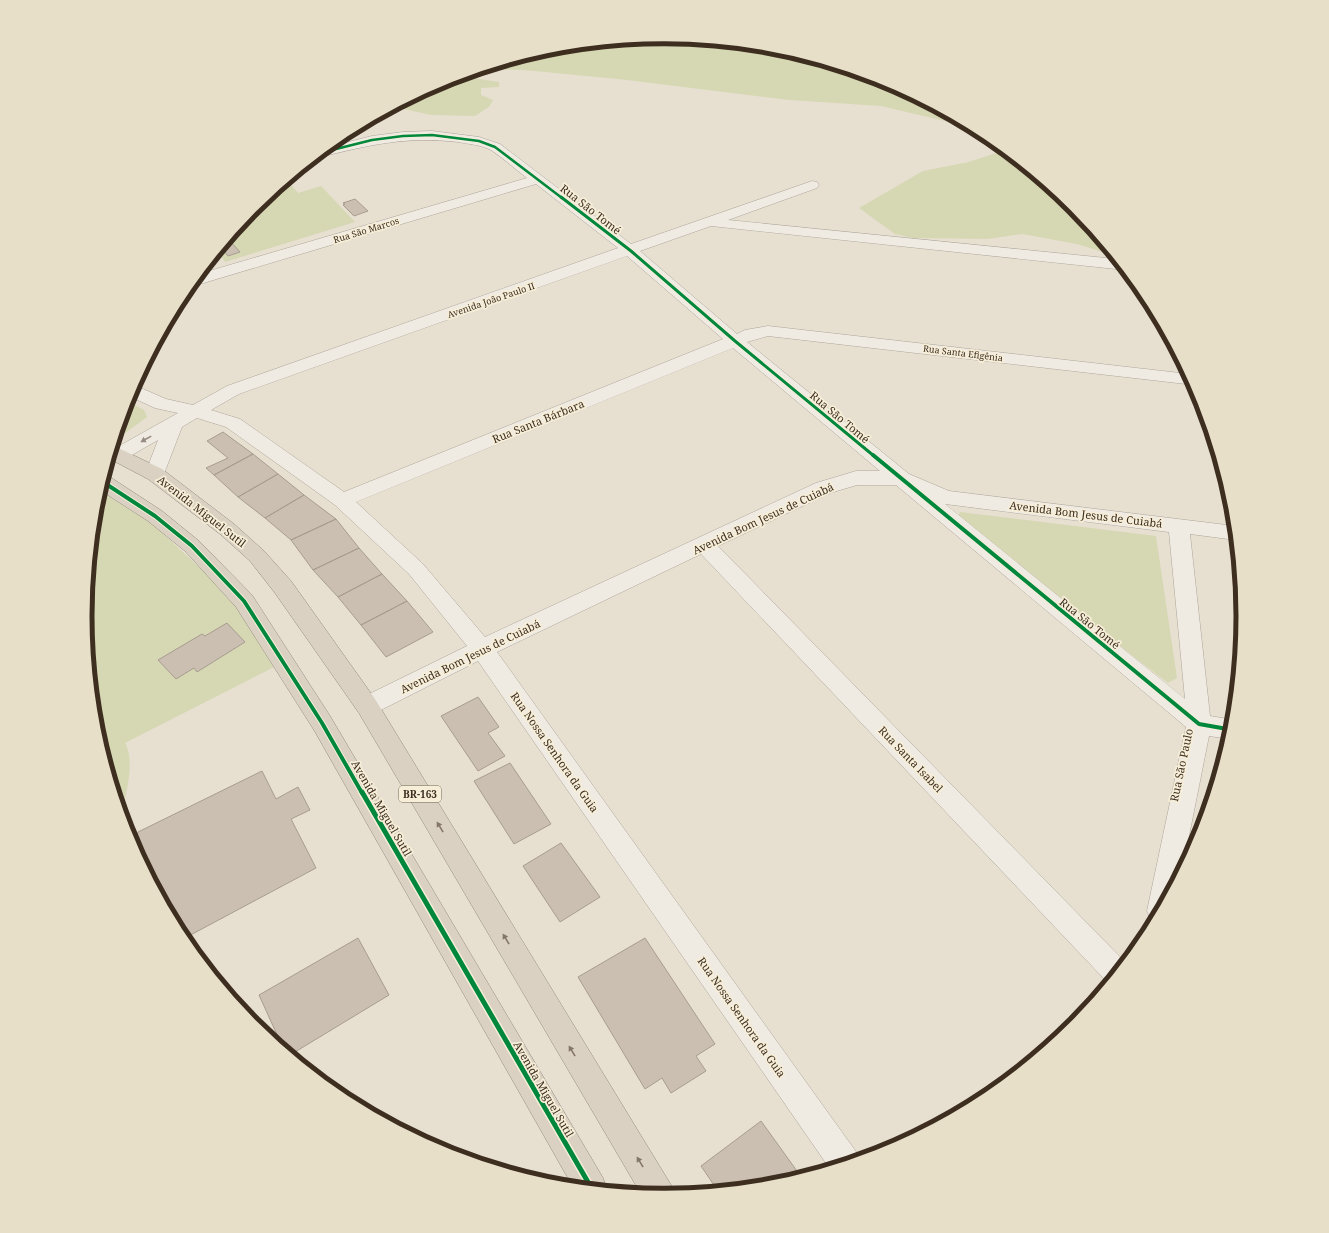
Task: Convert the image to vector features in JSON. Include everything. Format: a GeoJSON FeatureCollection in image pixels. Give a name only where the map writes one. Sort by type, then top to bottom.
{"type":"FeatureCollection","features":[{"type":"Feature","properties":{"kind":"highway","name":"Avenida Miguel Sutil"},"geometry":{"type":"LineString","coordinates":[[116,454],[155,474],[227,529],[257,556],[284,587],[367,706],[656,1189]]}},
{"type":"Feature","properties":{"kind":"highway","name":"Avenida Miguel Sutil"},"geometry":{"type":"LineString","coordinates":[[108,485],[155,516],[192,546],[244,601],[322,723],[589,1184]]}},
{"type":"Feature","properties":{"kind":"street","name":"Rua São Tomé"},"geometry":{"type":"LineString","coordinates":[[333,150],[372,140],[403,136],[432,135],[462,137],[495,147],[630,251],[735,341],[1199,724]]}},
{"type":"Feature","properties":{"kind":"street","name":"Rua São Marcos"},"geometry":{"type":"LineString","coordinates":[[202,279],[538,179]]}},
{"type":"Feature","properties":{"kind":"street","name":"Avenida João Paulo II"},"geometry":{"type":"LineString","coordinates":[[116,452],[174,424],[194,411],[233,390],[630,251],[812,185]]}},
{"type":"Feature","properties":{"kind":"street"},"geometry":{"type":"LineString","coordinates":[[711,222],[1116,264]]}},
{"type":"Feature","properties":{"kind":"street","name":"Rua Santa Efigênia"},"geometry":{"type":"LineString","coordinates":[[735,341],[751,334],[768,331],[1185,379]]}},
{"type":"Feature","properties":{"kind":"street","name":"Rua Santa Bárbara"},"geometry":{"type":"LineString","coordinates":[[342,500],[735,341]]}},
{"type":"Feature","properties":{"kind":"street","name":"Rua Nossa Senhora da Guia"},"geometry":{"type":"LineString","coordinates":[[138,393],[161,404],[215,417],[241,428],[342,500],[416,569],[482,649],[844,1161]]}},
{"type":"Feature","properties":{"kind":"street"},"geometry":{"type":"LineString","coordinates":[[155,474],[174,424]]}},
{"type":"Feature","properties":{"kind":"street","name":"Avenida Bom Jesus de Cuiabá"},"geometry":{"type":"LineString","coordinates":[[367,706],[482,649],[823,488],[856,478],[900,478],[946,497],[1230,532]]}},
{"type":"Feature","properties":{"kind":"street","name":"Rua São Paulo"},"geometry":{"type":"LineString","coordinates":[[1164,895],[1199,724],[1178,526]]}},
{"type":"Feature","properties":{"kind":"street","name":"Rua Santa Isabel"},"geometry":{"type":"LineString","coordinates":[[704,545],[1115,970]]}},
{"type":"Feature","properties":{"kind":"street"},"geometry":{"type":"LineString","coordinates":[[1199,724],[1226,729]]}},
{"type":"Feature","properties":{"kind":"green space"},"geometry":{"type":"Polygon","coordinates":[[[627,45],[702,45],[739,49],[776,55],[849,74],[918,103],[955,123],[881,106],[789,100],[627,80],[524,70],[497,69],[553,55],[627,45]]]}},
{"type":"Feature","properties":{"kind":"green space"},"geometry":{"type":"Polygon","coordinates":[[[471,78],[499,82],[499,87],[481,88],[481,95],[493,100],[489,107],[475,116],[431,115],[401,108],[471,78]]]}},
{"type":"Feature","properties":{"kind":"green space"},"geometry":{"type":"Polygon","coordinates":[[[999,152],[1042,186],[1069,212],[1107,253],[1077,244],[1022,234],[988,239],[913,238],[895,234],[859,208],[923,171],[969,162],[999,152]]]}},
{"type":"Feature","properties":{"kind":"green space"},"geometry":{"type":"Polygon","coordinates":[[[290,184],[298,193],[321,186],[355,222],[225,262],[220,255],[234,239],[290,184]]]}},
{"type":"Feature","properties":{"kind":"green space"},"geometry":{"type":"Polygon","coordinates":[[[133,404],[144,410],[147,417],[121,436],[133,404]]]}},
{"type":"Feature","properties":{"kind":"green space"},"geometry":{"type":"Polygon","coordinates":[[[106,494],[154,525],[229,595],[274,667],[125,743],[128,750],[130,768],[123,804],[103,728],[93,654],[93,579],[97,542],[106,494]]]}},
{"type":"Feature","properties":{"kind":"green space"},"geometry":{"type":"Polygon","coordinates":[[[960,512],[1156,536],[1177,678],[1168,683],[956,521],[960,512]]]}},
{"type":"Feature","properties":{"kind":"building"},"geometry":{"type":"Polygon","coordinates":[[[355,199],[368,211],[354,216],[343,205],[345,204],[343,203],[355,199]]]}},
{"type":"Feature","properties":{"kind":"building"},"geometry":{"type":"Polygon","coordinates":[[[231,242],[240,252],[228,256],[224,251],[231,242]]]}},
{"type":"Feature","properties":{"kind":"building"},"geometry":{"type":"Polygon","coordinates":[[[223,432],[253,454],[214,475],[206,468],[228,458],[207,441],[223,432]]]}},
{"type":"Feature","properties":{"kind":"building"},"geometry":{"type":"Polygon","coordinates":[[[253,454],[278,474],[238,497],[214,475],[253,454]]]}},
{"type":"Feature","properties":{"kind":"building"},"geometry":{"type":"Polygon","coordinates":[[[278,474],[304,495],[265,518],[238,497],[278,474]]]}},
{"type":"Feature","properties":{"kind":"building"},"geometry":{"type":"Polygon","coordinates":[[[304,495],[336,519],[291,540],[265,518],[304,495]]]}},
{"type":"Feature","properties":{"kind":"building"},"geometry":{"type":"Polygon","coordinates":[[[336,519],[359,548],[313,570],[291,540],[336,519]]]}},
{"type":"Feature","properties":{"kind":"building"},"geometry":{"type":"Polygon","coordinates":[[[359,548],[382,574],[338,597],[313,570],[359,548]]]}},
{"type":"Feature","properties":{"kind":"building"},"geometry":{"type":"Polygon","coordinates":[[[382,574],[407,601],[361,625],[338,597],[382,574]]]}},
{"type":"Feature","properties":{"kind":"building"},"geometry":{"type":"Polygon","coordinates":[[[407,601],[433,632],[386,657],[361,625],[407,601]]]}},
{"type":"Feature","properties":{"kind":"building"},"geometry":{"type":"Polygon","coordinates":[[[227,623],[245,642],[197,672],[194,668],[176,679],[158,660],[202,634],[205,636],[227,623]]]}},
{"type":"Feature","properties":{"kind":"building"},"geometry":{"type":"Polygon","coordinates":[[[478,697],[499,727],[488,733],[505,756],[478,771],[441,716],[478,697]]]}},
{"type":"Feature","properties":{"kind":"building"},"geometry":{"type":"Polygon","coordinates":[[[510,763],[551,824],[514,844],[474,781],[510,763]]]}},
{"type":"Feature","properties":{"kind":"building"},"geometry":{"type":"Polygon","coordinates":[[[262,771],[276,799],[298,787],[310,810],[291,819],[316,868],[189,936],[151,870],[137,837],[138,832],[262,771]]]}},
{"type":"Feature","properties":{"kind":"building"},"geometry":{"type":"Polygon","coordinates":[[[561,843],[600,897],[560,922],[523,866],[561,843]]]}},
{"type":"Feature","properties":{"kind":"building"},"geometry":{"type":"Polygon","coordinates":[[[358,938],[389,995],[294,1053],[279,1040],[259,995],[358,938]]]}},
{"type":"Feature","properties":{"kind":"building"},"geometry":{"type":"Polygon","coordinates":[[[645,938],[715,1044],[696,1056],[706,1071],[671,1093],[662,1078],[645,1089],[578,977],[645,938]]]}},
{"type":"Feature","properties":{"kind":"building"},"geometry":{"type":"Polygon","coordinates":[[[761,1121],[798,1173],[776,1178],[715,1187],[701,1166],[761,1121]]]}},
{"type":"Feature","properties":{"kind":"cycle path"},"geometry":{"type":"LineString","coordinates":[[333,150],[372,140],[403,136],[432,135],[479,141],[495,147],[631,251],[735,341],[1199,724],[1226,729]]}},
{"type":"Feature","properties":{"kind":"cycle path"},"geometry":{"type":"LineString","coordinates":[[108,485],[155,516],[192,546],[244,601],[322,723],[589,1184]]}}]}
